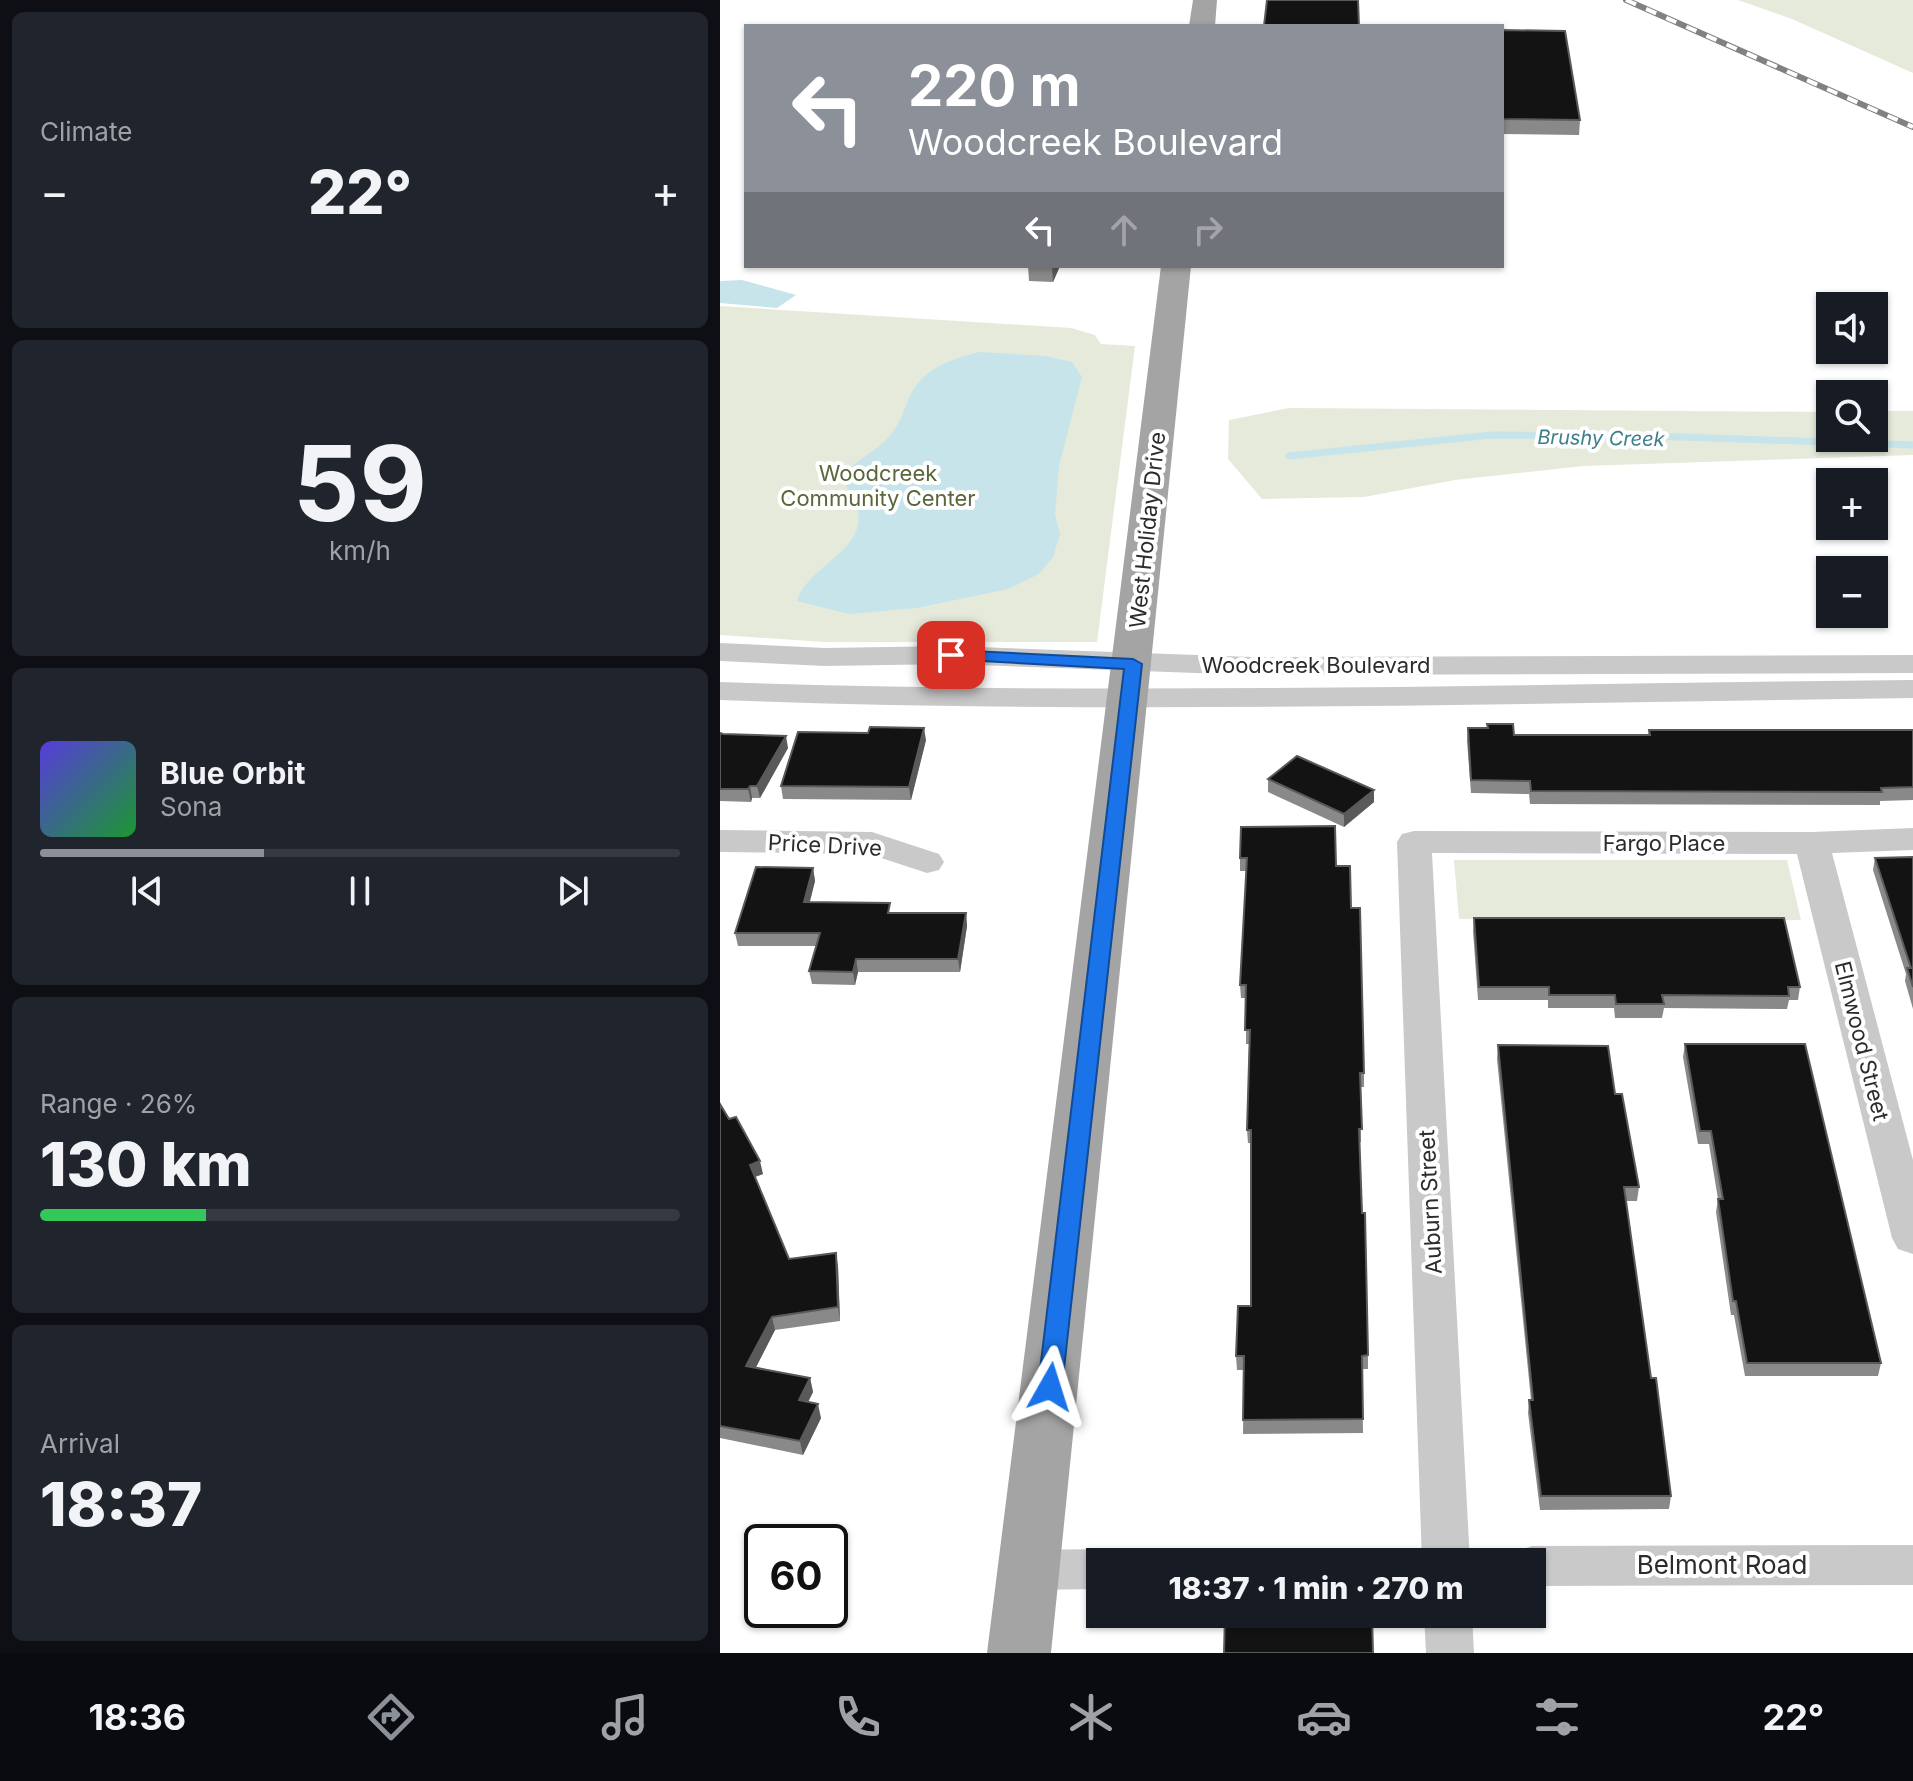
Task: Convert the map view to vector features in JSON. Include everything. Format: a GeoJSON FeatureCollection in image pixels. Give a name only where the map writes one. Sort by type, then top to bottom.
{"type":"FeatureCollection","features":[{"type":"Feature","properties":{"kind":"main road"},"geometry":{"type":"LineString","coordinates":[[1202,24],[1205,0]]}},
{"type":"Feature","properties":{"kind":"main road","name":"West Holiday Drive"},"geometry":{"type":"LineString","coordinates":[[1019,1653],[1176,268]]}},
{"type":"Feature","properties":{"kind":"street","name":"Woodcreek Boulevard"},"geometry":{"type":"LineString","coordinates":[[720,652],[825,657],[951,655],[1131,681],[1913,689]]}},
{"type":"Feature","properties":{"kind":"street","name":"Woodcreek Boulevard"},"geometry":{"type":"LineString","coordinates":[[720,691],[860,696],[1131,681],[1913,664]]}},
{"type":"Feature","properties":{"kind":"street","name":"Fargo Place"},"geometry":{"type":"LineString","coordinates":[[1414,842],[1812,843],[1913,839]]}},
{"type":"Feature","properties":{"kind":"street","name":"Price Drive"},"geometry":{"type":"LineString","coordinates":[[720,841],[872,843],[927,862]]}},
{"type":"Feature","properties":{"kind":"street","name":"Auburn Street"},"geometry":{"type":"LineString","coordinates":[[1414,842],[1445,1548]]}},
{"type":"Feature","properties":{"kind":"street","name":"Elmwood Street"},"geometry":{"type":"LineString","coordinates":[[1812,843],[1913,1238]]}},
{"type":"Feature","properties":{"kind":"street","name":"Belmont Road"},"geometry":{"type":"LineString","coordinates":[[1546,1566],[1913,1565]]}},
{"type":"Feature","properties":{"kind":"street"},"geometry":{"type":"LineString","coordinates":[[1029,1570],[1086,1569]]}},
{"type":"Feature","properties":{"kind":"street"},"geometry":{"type":"LineString","coordinates":[[1449,1628],[1450,1653]]}},
{"type":"Feature","properties":{"kind":"green space"},"geometry":{"type":"Polygon","coordinates":[[[1738,0],[1913,0],[1913,73],[1792,19],[1738,0]]]}},
{"type":"Feature","properties":{"kind":"green space","name":"Woodcreek Community Center"},"geometry":{"type":"Polygon","coordinates":[[[720,306],[1071,328],[1095,335],[1101,344],[1135,346],[1097,642],[825,642],[720,635],[720,306]]]}},
{"type":"Feature","properties":{"kind":"green space"},"geometry":{"type":"Polygon","coordinates":[[[1289,408],[1816,412],[1816,452],[1888,452],[1888,411],[1913,411],[1913,455],[1583,466],[1455,480],[1364,497],[1262,499],[1228,459],[1229,420],[1289,408]]]}},
{"type":"Feature","properties":{"kind":"green space"},"geometry":{"type":"Polygon","coordinates":[[[1454,860],[1787,860],[1801,920],[1459,919],[1454,860]]]}},
{"type":"Feature","properties":{"kind":"water"},"geometry":{"type":"Polygon","coordinates":[[[742,280],[796,295],[777,308],[720,303],[720,281],[742,280]]]}},
{"type":"Feature","properties":{"kind":"water"},"geometry":{"type":"Polygon","coordinates":[[[980,352],[1045,356],[1072,362],[1082,377],[1059,466],[1055,515],[1060,534],[1053,557],[1039,574],[1008,589],[917,608],[849,614],[797,601],[812,578],[845,548],[858,526],[857,508],[843,478],[847,472],[890,436],[922,379],[938,366],[980,352]]]}},
{"type":"Feature","properties":{"kind":"building"},"geometry":{"type":"Polygon","coordinates":[[[1267,0],[1358,0],[1359,24],[1264,24],[1267,0]]]}},
{"type":"Feature","properties":{"kind":"building"},"geometry":{"type":"Polygon","coordinates":[[[1504,30],[1565,31],[1580,120],[1504,119],[1504,30]]]}},
{"type":"Feature","properties":{"kind":"building"},"geometry":{"type":"Polygon","coordinates":[[[1487,724],[1513,724],[1514,735],[1650,735],[1649,730],[1913,730],[1913,787],[1881,788],[1882,792],[1531,791],[1530,781],[1471,780],[1468,728],[1488,728],[1487,724]]]}},
{"type":"Feature","properties":{"kind":"building"},"geometry":{"type":"Polygon","coordinates":[[[870,727],[924,728],[909,787],[781,786],[798,732],[868,733],[870,727]]]}},
{"type":"Feature","properties":{"kind":"building"},"geometry":{"type":"Polygon","coordinates":[[[720,733],[786,736],[757,786],[720,789],[720,733]]]}},
{"type":"Feature","properties":{"kind":"building"},"geometry":{"type":"Polygon","coordinates":[[[1297,756],[1374,790],[1344,814],[1268,779],[1297,756]]]}},
{"type":"Feature","properties":{"kind":"building"},"geometry":{"type":"Polygon","coordinates":[[[1335,826],[1336,866],[1350,866],[1351,908],[1360,908],[1364,1073],[1360,1073],[1362,1129],[1359,1129],[1362,1213],[1365,1213],[1368,1355],[1362,1356],[1363,1419],[1243,1420],[1244,1356],[1236,1356],[1238,1306],[1251,1306],[1251,1130],[1247,1130],[1250,1030],[1245,1030],[1246,985],[1240,985],[1247,858],[1240,858],[1241,827],[1335,826]]]}},
{"type":"Feature","properties":{"kind":"building"},"geometry":{"type":"Polygon","coordinates":[[[1913,857],[1913,987],[1907,968],[1911,968],[1875,858],[1913,857]]]}},
{"type":"Feature","properties":{"kind":"building"},"geometry":{"type":"Polygon","coordinates":[[[756,867],[813,868],[804,902],[890,903],[888,913],[966,913],[958,959],[856,959],[853,972],[809,971],[820,933],[735,933],[756,867]]]}},
{"type":"Feature","properties":{"kind":"building"},"geometry":{"type":"Polygon","coordinates":[[[1474,918],[1784,918],[1800,987],[1788,987],[1789,996],[1662,995],[1664,1004],[1616,1004],[1615,995],[1549,995],[1549,987],[1479,987],[1474,918]]]}},
{"type":"Feature","properties":{"kind":"building"},"geometry":{"type":"Polygon","coordinates":[[[1685,1044],[1805,1044],[1881,1363],[1747,1363],[1736,1301],[1733,1301],[1718,1199],[1723,1199],[1711,1131],[1700,1131],[1685,1044]]]}},
{"type":"Feature","properties":{"kind":"building"},"geometry":{"type":"Polygon","coordinates":[[[1498,1045],[1608,1046],[1615,1094],[1622,1094],[1639,1187],[1624,1187],[1651,1378],[1656,1378],[1671,1496],[1541,1496],[1529,1400],[1533,1400],[1498,1045]]]}},
{"type":"Feature","properties":{"kind":"building"},"geometry":{"type":"Polygon","coordinates":[[[720,1104],[729,1119],[736,1117],[760,1161],[750,1165],[789,1259],[836,1253],[838,1307],[772,1317],[746,1366],[810,1378],[799,1400],[818,1404],[800,1441],[720,1426],[720,1104]]]}},
{"type":"Feature","properties":{"kind":"building"},"geometry":{"type":"Polygon","coordinates":[[[1225,1628],[1372,1628],[1373,1653],[1224,1653],[1225,1628]]]}},
{"type":"Feature","properties":{"kind":"waterway","name":"Brushy Creek"},"geometry":{"type":"LineString","coordinates":[[1289,456],[1492,435],[1682,437],[1913,445]]}},
{"type":"Feature","properties":{"kind":"railway"},"geometry":{"type":"LineString","coordinates":[[1626,0],[1913,127]]}},
{"type":"Feature","properties":{"kind":"route"},"geometry":{"type":"LineString","coordinates":[[951,655],[1133,664],[1050,1387]]}}]}
